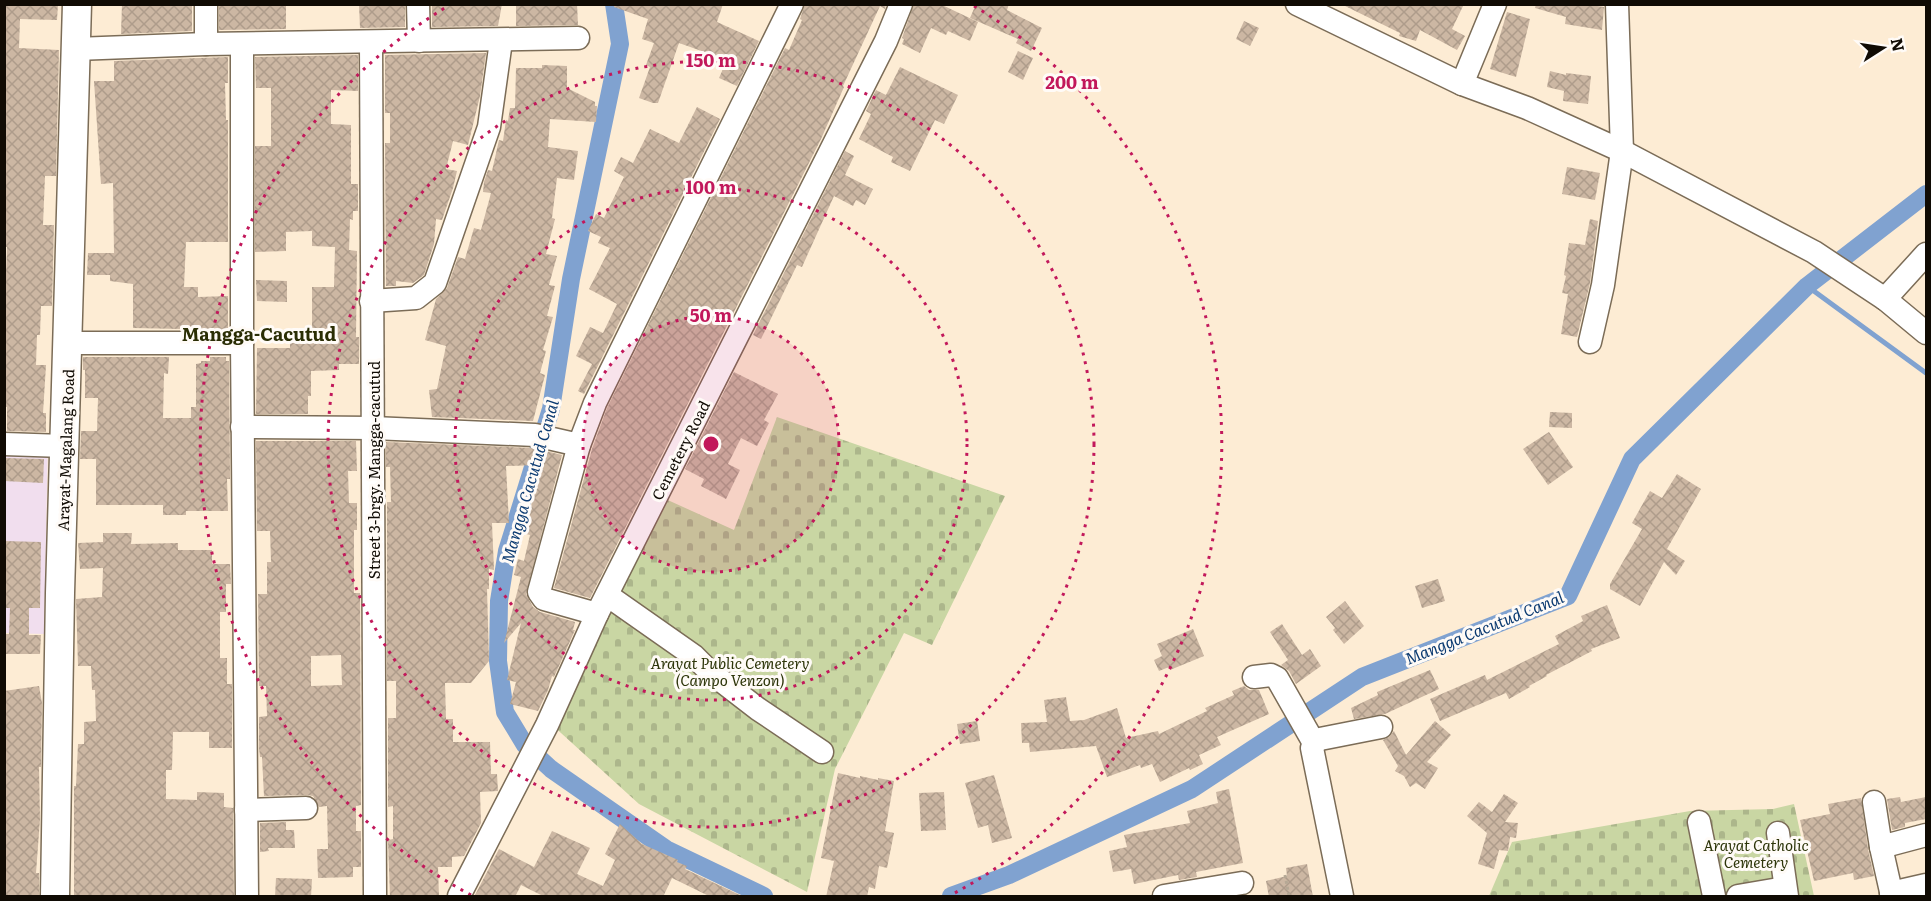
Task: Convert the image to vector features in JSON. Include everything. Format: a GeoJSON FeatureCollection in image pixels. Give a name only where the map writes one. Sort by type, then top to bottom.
{"type":"FeatureCollection","features":[{"type":"Feature","properties":{"kind":"main road","name":"Arayat-Magalang Road"},"geometry":{"type":"LineString","coordinates":[[55,897],[64,446],[77,4]]}},
{"type":"Feature","properties":{"kind":"street"},"geometry":{"type":"LineString","coordinates":[[206,4],[206,44]]}},
{"type":"Feature","properties":{"kind":"street"},"geometry":{"type":"LineString","coordinates":[[418,4],[419,42]]}},
{"type":"Feature","properties":{"kind":"street"},"geometry":{"type":"LineString","coordinates":[[792,4],[594,403],[579,445],[539,592],[544,599],[602,605],[694,656],[710,672],[758,709],[822,752]]}},
{"type":"Feature","properties":{"kind":"street","name":"Cemetery Road"},"geometry":{"type":"LineString","coordinates":[[459,897],[544,731],[602,605],[886,41],[901,4]]}},
{"type":"Feature","properties":{"kind":"street"},"geometry":{"type":"LineString","coordinates":[[1297,4],[1387,50],[1462,84],[1527,108],[1622,151],[1814,252],[1885,299],[1926,333]]}},
{"type":"Feature","properties":{"kind":"street"},"geometry":{"type":"LineString","coordinates":[[1462,84],[1495,4]]}},
{"type":"Feature","properties":{"kind":"street"},"geometry":{"type":"LineString","coordinates":[[1590,342],[1603,285],[1622,151],[1617,4]]}},
{"type":"Feature","properties":{"kind":"street"},"geometry":{"type":"LineString","coordinates":[[76,49],[206,44],[578,38]]}},
{"type":"Feature","properties":{"kind":"street"},"geometry":{"type":"LineString","coordinates":[[371,301],[416,298],[435,283],[489,127],[501,40]]}},
{"type":"Feature","properties":{"kind":"street","name":"Street 3-brgy. Mangga-cacutud"},"geometry":{"type":"LineString","coordinates":[[371,43],[375,897]]}},
{"type":"Feature","properties":{"kind":"street"},"geometry":{"type":"LineString","coordinates":[[242,44],[247,897]]}},
{"type":"Feature","properties":{"kind":"street"},"geometry":{"type":"LineString","coordinates":[[1885,299],[1926,255]]}},
{"type":"Feature","properties":{"kind":"street"},"geometry":{"type":"LineString","coordinates":[[68,343],[242,342]]}},
{"type":"Feature","properties":{"kind":"street"},"geometry":{"type":"LineString","coordinates":[[243,427],[373,428],[545,437],[579,445]]}},
{"type":"Feature","properties":{"kind":"street"},"geometry":{"type":"LineString","coordinates":[[4,444],[64,446]]}},
{"type":"Feature","properties":{"kind":"street"},"geometry":{"type":"LineString","coordinates":[[1254,677],[1271,675],[1277,678],[1312,739],[1342,897]]}},
{"type":"Feature","properties":{"kind":"street"},"geometry":{"type":"LineString","coordinates":[[1312,739],[1320,740],[1381,727]]}},
{"type":"Feature","properties":{"kind":"street"},"geometry":{"type":"LineString","coordinates":[[1875,802],[1881,846],[1892,895],[1926,885]]}},
{"type":"Feature","properties":{"kind":"street"},"geometry":{"type":"LineString","coordinates":[[246,810],[306,808]]}},
{"type":"Feature","properties":{"kind":"street"},"geometry":{"type":"LineString","coordinates":[[1699,822],[1714,897]]}},
{"type":"Feature","properties":{"kind":"street"},"geometry":{"type":"LineString","coordinates":[[1752,895],[1786,892],[1778,833]]}},
{"type":"Feature","properties":{"kind":"street"},"geometry":{"type":"LineString","coordinates":[[1881,846],[1926,835]]}},
{"type":"Feature","properties":{"kind":"street"},"geometry":{"type":"LineString","coordinates":[[1164,897],[1242,883]]}},
{"type":"Feature","properties":{"kind":"path"},"geometry":{"type":"LineString","coordinates":[[1285,876],[1289,897]]}},
{"type":"Feature","properties":{"kind":"shaded area"},"geometry":{"type":"Polygon","coordinates":[[[5,438],[48,440],[44,634],[5,633],[5,438]]]}},
{"type":"Feature","properties":{"kind":"green space","name":"Arayat Public Cemetery (Campo Venzon)"},"geometry":{"type":"Polygon","coordinates":[[[777,417],[1005,496],[932,645],[904,633],[835,769],[807,892],[639,804],[550,723],[661,497],[734,530],[777,417]]]}},
{"type":"Feature","properties":{"kind":"green space","name":"Arayat Catholic Cemetery"},"geometry":{"type":"Polygon","coordinates":[[[1794,804],[1814,896],[1489,896],[1512,842],[1690,811],[1773,809],[1794,804]]]}},
{"type":"Feature","properties":{"kind":"building"},"geometry":{"type":"Polygon","coordinates":[[[4,4],[58,4],[57,20],[20,19],[19,48],[59,50],[56,176],[45,176],[43,225],[54,225],[52,306],[41,306],[40,335],[37,335],[36,365],[46,365],[43,413],[46,413],[46,432],[7,431],[7,407],[4,407],[4,273],[6,273],[7,247],[4,247],[4,4]]]}},
{"type":"Feature","properties":{"kind":"building"},"geometry":{"type":"Polygon","coordinates":[[[122,4],[192,4],[192,31],[121,34],[122,4]]]}},
{"type":"Feature","properties":{"kind":"building"},"geometry":{"type":"Polygon","coordinates":[[[219,4],[286,4],[286,29],[219,30],[219,4]]]}},
{"type":"Feature","properties":{"kind":"building"},"geometry":{"type":"Polygon","coordinates":[[[359,4],[405,4],[405,27],[360,28],[359,4]]]}},
{"type":"Feature","properties":{"kind":"building"},"geometry":{"type":"Polygon","coordinates":[[[432,4],[502,4],[498,26],[432,27],[432,4]]]}},
{"type":"Feature","properties":{"kind":"building"},"geometry":{"type":"Polygon","coordinates":[[[516,4],[577,4],[578,25],[516,26],[516,4]]]}},
{"type":"Feature","properties":{"kind":"building"},"geometry":{"type":"Polygon","coordinates":[[[614,4],[723,4],[717,22],[759,41],[737,86],[719,78],[727,60],[679,43],[658,103],[653,103],[639,98],[650,67],[646,65],[654,43],[642,39],[648,19],[614,7],[614,4]]]}},
{"type":"Feature","properties":{"kind":"building"},"geometry":{"type":"Polygon","coordinates":[[[805,4],[886,4],[885,9],[880,6],[821,139],[590,598],[554,588],[592,449],[607,408],[785,48],[789,50],[802,20],[800,19],[805,4]]]}},
{"type":"Feature","properties":{"kind":"building"},"geometry":{"type":"Polygon","coordinates":[[[914,4],[940,4],[978,22],[970,41],[948,31],[946,35],[931,28],[920,53],[902,44],[914,4]]]}},
{"type":"Feature","properties":{"kind":"building"},"geometry":{"type":"Polygon","coordinates":[[[976,4],[1009,4],[1007,10],[1042,28],[1031,51],[1016,43],[1018,39],[970,18],[976,4]]]}},
{"type":"Feature","properties":{"kind":"building"},"geometry":{"type":"Polygon","coordinates":[[[1341,4],[1464,4],[1452,29],[1465,36],[1457,50],[1420,30],[1416,41],[1399,36],[1400,33],[1341,4]]]}},
{"type":"Feature","properties":{"kind":"building"},"geometry":{"type":"Polygon","coordinates":[[[1536,4],[1584,4],[1604,7],[1602,30],[1565,24],[1566,17],[1535,8],[1536,4]]]}},
{"type":"Feature","properties":{"kind":"building"},"geometry":{"type":"Polygon","coordinates":[[[1507,12],[1530,19],[1516,77],[1490,69],[1507,12]]]}},
{"type":"Feature","properties":{"kind":"building"},"geometry":{"type":"Polygon","coordinates":[[[1244,21],[1259,28],[1250,46],[1236,39],[1244,21]]]}},
{"type":"Feature","properties":{"kind":"building"},"geometry":{"type":"Polygon","coordinates":[[[1018,51],[1033,58],[1023,80],[1008,72],[1018,51]]]}},
{"type":"Feature","properties":{"kind":"building"},"geometry":{"type":"Polygon","coordinates":[[[486,53],[480,96],[468,145],[453,141],[446,169],[457,171],[442,220],[436,219],[434,244],[424,275],[413,283],[396,281],[396,286],[386,286],[385,143],[390,143],[390,113],[385,113],[385,55],[486,53]]]}},
{"type":"Feature","properties":{"kind":"building"},"geometry":{"type":"Polygon","coordinates":[[[358,55],[358,91],[331,90],[331,124],[351,125],[351,184],[358,184],[358,211],[353,211],[353,220],[350,219],[349,250],[357,251],[356,337],[359,337],[359,364],[339,364],[339,370],[311,371],[308,414],[256,414],[257,348],[290,348],[290,343],[312,342],[312,287],[334,287],[335,247],[312,246],[312,231],[286,232],[286,251],[255,252],[255,146],[271,146],[271,88],[256,88],[255,57],[358,55]]]}},
{"type":"Feature","properties":{"kind":"building"},"geometry":{"type":"Polygon","coordinates":[[[228,57],[228,83],[225,83],[226,120],[228,120],[228,242],[186,242],[184,287],[198,287],[198,297],[228,296],[228,330],[133,328],[133,284],[110,281],[110,275],[87,275],[88,253],[114,253],[113,183],[101,184],[94,81],[114,81],[114,61],[228,57]]]}},
{"type":"Feature","properties":{"kind":"building"},"geometry":{"type":"Polygon","coordinates":[[[542,65],[567,66],[567,88],[595,102],[597,106],[596,122],[550,119],[548,147],[578,151],[574,180],[557,178],[552,218],[555,219],[546,254],[557,256],[549,285],[555,286],[547,316],[553,317],[543,350],[546,351],[540,373],[545,375],[533,421],[432,417],[429,390],[437,389],[446,346],[425,340],[436,299],[447,288],[458,257],[465,259],[474,228],[481,230],[491,193],[483,192],[484,182],[488,170],[492,171],[499,140],[503,141],[510,108],[515,108],[516,68],[542,68],[542,65]]]}},
{"type":"Feature","properties":{"kind":"building"},"geometry":{"type":"Polygon","coordinates":[[[900,67],[958,95],[944,124],[935,120],[910,171],[891,162],[893,157],[859,139],[871,114],[866,111],[876,90],[886,95],[900,67]]]}},
{"type":"Feature","properties":{"kind":"building"},"geometry":{"type":"Polygon","coordinates":[[[1550,71],[1566,75],[1566,73],[1591,76],[1588,104],[1563,101],[1564,91],[1547,87],[1550,71]]]}},
{"type":"Feature","properties":{"kind":"building"},"geometry":{"type":"Polygon","coordinates":[[[697,107],[720,119],[584,394],[578,391],[592,364],[576,356],[590,327],[603,333],[617,304],[589,289],[610,248],[598,243],[601,237],[588,231],[596,214],[604,218],[624,177],[614,171],[621,157],[633,163],[650,129],[679,143],[697,107]]]}},
{"type":"Feature","properties":{"kind":"building"},"geometry":{"type":"Polygon","coordinates":[[[845,151],[854,156],[845,175],[873,189],[865,205],[856,200],[853,206],[834,196],[802,267],[797,265],[761,339],[753,335],[845,151]]]}},
{"type":"Feature","properties":{"kind":"building"},"geometry":{"type":"Polygon","coordinates":[[[1567,167],[1600,173],[1595,200],[1562,194],[1567,167]]]}},
{"type":"Feature","properties":{"kind":"building"},"geometry":{"type":"Polygon","coordinates":[[[1590,219],[1598,221],[1590,283],[1577,337],[1561,334],[1568,294],[1562,293],[1569,243],[1585,245],[1590,219]]]}},
{"type":"Feature","properties":{"kind":"building"},"geometry":{"type":"Polygon","coordinates":[[[256,280],[287,281],[287,302],[257,301],[256,280]]]}},
{"type":"Feature","properties":{"kind":"building"},"geometry":{"type":"Polygon","coordinates":[[[83,357],[169,357],[168,374],[164,373],[163,418],[191,418],[191,407],[196,407],[196,364],[201,361],[210,361],[210,357],[226,357],[226,361],[229,361],[228,511],[186,511],[186,515],[163,515],[163,505],[96,505],[96,459],[80,459],[81,431],[97,431],[98,398],[85,398],[83,357]]]}},
{"type":"Feature","properties":{"kind":"building"},"geometry":{"type":"Polygon","coordinates":[[[734,372],[778,394],[764,420],[769,423],[757,446],[741,438],[728,464],[740,470],[726,499],[701,486],[704,479],[685,469],[734,372]]]}},
{"type":"Feature","properties":{"kind":"building"},"geometry":{"type":"Polygon","coordinates":[[[1550,412],[1572,413],[1572,428],[1549,427],[1550,412]]]}},
{"type":"Feature","properties":{"kind":"building"},"geometry":{"type":"Polygon","coordinates":[[[1549,432],[1573,467],[1548,485],[1523,449],[1549,432]]]}},
{"type":"Feature","properties":{"kind":"building"},"geometry":{"type":"Polygon","coordinates":[[[256,441],[356,441],[357,471],[348,471],[349,503],[357,503],[357,530],[354,530],[354,593],[360,593],[361,805],[356,806],[356,831],[361,831],[361,867],[353,867],[353,877],[318,878],[317,849],[328,849],[327,806],[319,807],[313,796],[264,796],[262,757],[260,757],[259,748],[259,717],[267,716],[266,686],[259,686],[258,594],[267,594],[267,562],[271,562],[270,531],[257,531],[256,441]],[[341,655],[311,656],[311,686],[342,685],[341,655]]]}},
{"type":"Feature","properties":{"kind":"building"},"geometry":{"type":"Polygon","coordinates":[[[386,442],[533,448],[562,455],[526,594],[533,607],[540,612],[575,622],[573,630],[575,630],[554,677],[552,676],[538,711],[510,704],[516,682],[507,680],[521,623],[504,643],[521,577],[514,575],[518,559],[524,561],[530,535],[526,534],[529,523],[527,523],[541,465],[506,466],[509,523],[492,523],[494,570],[489,569],[489,589],[487,589],[489,661],[471,683],[445,683],[446,719],[453,719],[453,742],[490,742],[491,774],[497,774],[498,791],[480,792],[481,823],[464,856],[452,857],[452,867],[438,867],[439,897],[390,897],[388,840],[393,839],[393,806],[388,807],[388,718],[396,718],[396,681],[387,681],[387,502],[391,502],[390,467],[386,467],[386,442]]]}},
{"type":"Feature","properties":{"kind":"building"},"geometry":{"type":"Polygon","coordinates":[[[4,458],[44,459],[43,483],[4,481],[4,458]]]}},
{"type":"Feature","properties":{"kind":"building"},"geometry":{"type":"Polygon","coordinates":[[[1677,474],[1701,489],[1667,549],[1685,561],[1676,575],[1664,562],[1640,606],[1610,589],[1610,584],[1642,529],[1632,523],[1650,491],[1662,498],[1677,474]]]}},
{"type":"Feature","properties":{"kind":"building"},"geometry":{"type":"Polygon","coordinates":[[[103,533],[132,533],[131,544],[178,543],[178,550],[212,550],[212,564],[230,564],[231,584],[226,584],[226,612],[220,612],[220,658],[227,658],[227,684],[232,684],[232,748],[209,748],[209,732],[173,732],[172,770],[166,770],[166,799],[197,800],[197,792],[224,793],[224,807],[233,808],[234,897],[74,897],[74,786],[76,786],[78,744],[84,744],[84,722],[96,721],[95,690],[92,690],[91,666],[78,666],[76,599],[102,597],[103,568],[80,569],[78,543],[103,542],[103,533]]]}},
{"type":"Feature","properties":{"kind":"building"},"geometry":{"type":"Polygon","coordinates":[[[4,541],[41,542],[40,608],[29,608],[29,635],[41,635],[40,654],[4,654],[4,634],[9,634],[10,608],[4,608],[4,541]]]}},
{"type":"Feature","properties":{"kind":"building"},"geometry":{"type":"Polygon","coordinates":[[[1438,579],[1445,601],[1422,608],[1415,586],[1438,579]]]}},
{"type":"Feature","properties":{"kind":"building"},"geometry":{"type":"Polygon","coordinates":[[[1345,601],[1364,626],[1344,644],[1326,617],[1345,601]]]}},
{"type":"Feature","properties":{"kind":"building"},"geometry":{"type":"Polygon","coordinates":[[[1607,605],[1620,638],[1591,649],[1592,651],[1546,675],[1509,699],[1506,693],[1440,721],[1430,699],[1485,675],[1487,680],[1559,644],[1555,636],[1583,621],[1581,616],[1607,605]]]}},
{"type":"Feature","properties":{"kind":"building"},"geometry":{"type":"Polygon","coordinates":[[[1282,624],[1302,655],[1310,649],[1321,666],[1296,684],[1289,671],[1281,665],[1288,660],[1270,632],[1282,624]]]}},
{"type":"Feature","properties":{"kind":"building"},"geometry":{"type":"Polygon","coordinates":[[[1193,629],[1204,656],[1170,670],[1169,667],[1159,671],[1154,660],[1162,656],[1157,644],[1193,629]]]}},
{"type":"Feature","properties":{"kind":"building"},"geometry":{"type":"Polygon","coordinates":[[[1430,670],[1439,689],[1385,714],[1354,719],[1351,708],[1378,695],[1377,692],[1430,670]]]}},
{"type":"Feature","properties":{"kind":"building"},"geometry":{"type":"Polygon","coordinates":[[[39,686],[42,703],[41,767],[39,767],[40,819],[36,873],[39,873],[39,897],[4,897],[4,691],[39,686]]]}},
{"type":"Feature","properties":{"kind":"building"},"geometry":{"type":"Polygon","coordinates":[[[1244,686],[1249,690],[1259,690],[1269,714],[1217,737],[1221,745],[1199,755],[1203,764],[1160,782],[1152,764],[1141,768],[1140,765],[1107,777],[1096,746],[1030,752],[1029,743],[1022,743],[1021,723],[1047,722],[1044,700],[1066,697],[1070,721],[1084,720],[1117,708],[1126,738],[1158,731],[1159,734],[1207,711],[1205,708],[1234,695],[1232,691],[1244,686]]]}},
{"type":"Feature","properties":{"kind":"building"},"geometry":{"type":"Polygon","coordinates":[[[977,721],[980,741],[960,744],[957,724],[977,721]]]}},
{"type":"Feature","properties":{"kind":"building"},"geometry":{"type":"Polygon","coordinates":[[[1435,721],[1451,735],[1427,762],[1438,768],[1425,789],[1416,783],[1410,787],[1404,776],[1395,771],[1398,766],[1383,740],[1394,731],[1406,755],[1435,721]]]}},
{"type":"Feature","properties":{"kind":"building"},"geometry":{"type":"Polygon","coordinates":[[[838,773],[860,778],[860,776],[894,781],[885,831],[894,833],[887,868],[879,866],[875,889],[869,887],[867,897],[826,897],[834,861],[821,858],[838,773]]]}},
{"type":"Feature","properties":{"kind":"building"},"geometry":{"type":"Polygon","coordinates":[[[994,775],[1012,838],[992,843],[988,825],[978,828],[965,783],[994,775]]]}},
{"type":"Feature","properties":{"kind":"building"},"geometry":{"type":"Polygon","coordinates":[[[1229,789],[1243,863],[1196,872],[1197,877],[1179,880],[1178,875],[1134,884],[1131,869],[1113,872],[1109,851],[1127,847],[1124,835],[1190,823],[1187,811],[1218,803],[1216,792],[1229,789]]]}},
{"type":"Feature","properties":{"kind":"building"},"geometry":{"type":"Polygon","coordinates":[[[944,792],[946,830],[921,831],[919,793],[944,792]]]}},
{"type":"Feature","properties":{"kind":"building"},"geometry":{"type":"Polygon","coordinates":[[[1504,794],[1518,803],[1505,822],[1518,823],[1516,838],[1510,837],[1508,851],[1499,850],[1494,869],[1478,864],[1487,833],[1467,816],[1479,802],[1492,812],[1504,794]]]}},
{"type":"Feature","properties":{"kind":"building"},"geometry":{"type":"Polygon","coordinates":[[[1900,797],[1901,802],[1926,797],[1926,819],[1905,823],[1905,827],[1892,830],[1887,799],[1900,797]]]}},
{"type":"Feature","properties":{"kind":"building"},"geometry":{"type":"Polygon","coordinates":[[[1861,798],[1874,876],[1854,880],[1853,873],[1814,881],[1800,820],[1830,814],[1828,804],[1861,798]]]}},
{"type":"Feature","properties":{"kind":"building"},"geometry":{"type":"Polygon","coordinates":[[[286,822],[286,830],[294,830],[295,848],[268,848],[269,851],[260,852],[260,823],[286,822]]]}},
{"type":"Feature","properties":{"kind":"building"},"geometry":{"type":"Polygon","coordinates":[[[620,824],[642,844],[678,860],[677,862],[687,866],[685,869],[744,897],[711,897],[672,878],[663,897],[545,897],[521,885],[515,897],[474,897],[499,849],[534,867],[552,831],[590,848],[577,874],[603,886],[615,860],[605,854],[620,824]]]}},
{"type":"Feature","properties":{"kind":"building"},"geometry":{"type":"Polygon","coordinates":[[[1307,864],[1313,897],[1269,897],[1266,881],[1287,876],[1286,868],[1307,864]]]}},
{"type":"Feature","properties":{"kind":"building"},"geometry":{"type":"Polygon","coordinates":[[[276,878],[312,879],[311,897],[275,897],[276,878]]]}},
{"type":"Feature","properties":{"kind":"waterway","name":"Mangga Cacutud Canal"},"geometry":{"type":"LineString","coordinates":[[614,4],[620,44],[571,279],[551,409],[507,551],[499,601],[498,661],[505,712],[525,745],[551,769],[666,849],[764,896]]}},
{"type":"Feature","properties":{"kind":"waterway","name":"Mangga Cacutud Canal"},"geometry":{"type":"LineString","coordinates":[[951,896],[1009,875],[1192,789],[1362,677],[1568,596],[1632,459],[1807,286],[1926,194]]}},
{"type":"Feature","properties":{"kind":"waterway"},"geometry":{"type":"LineString","coordinates":[[1807,286],[1926,373]]}},
{"type":"Feature","properties":{"kind":"district","name":"Mangga-Cacutud"},"geometry":{"type":"Point","coordinates":[259,333]}}]}
